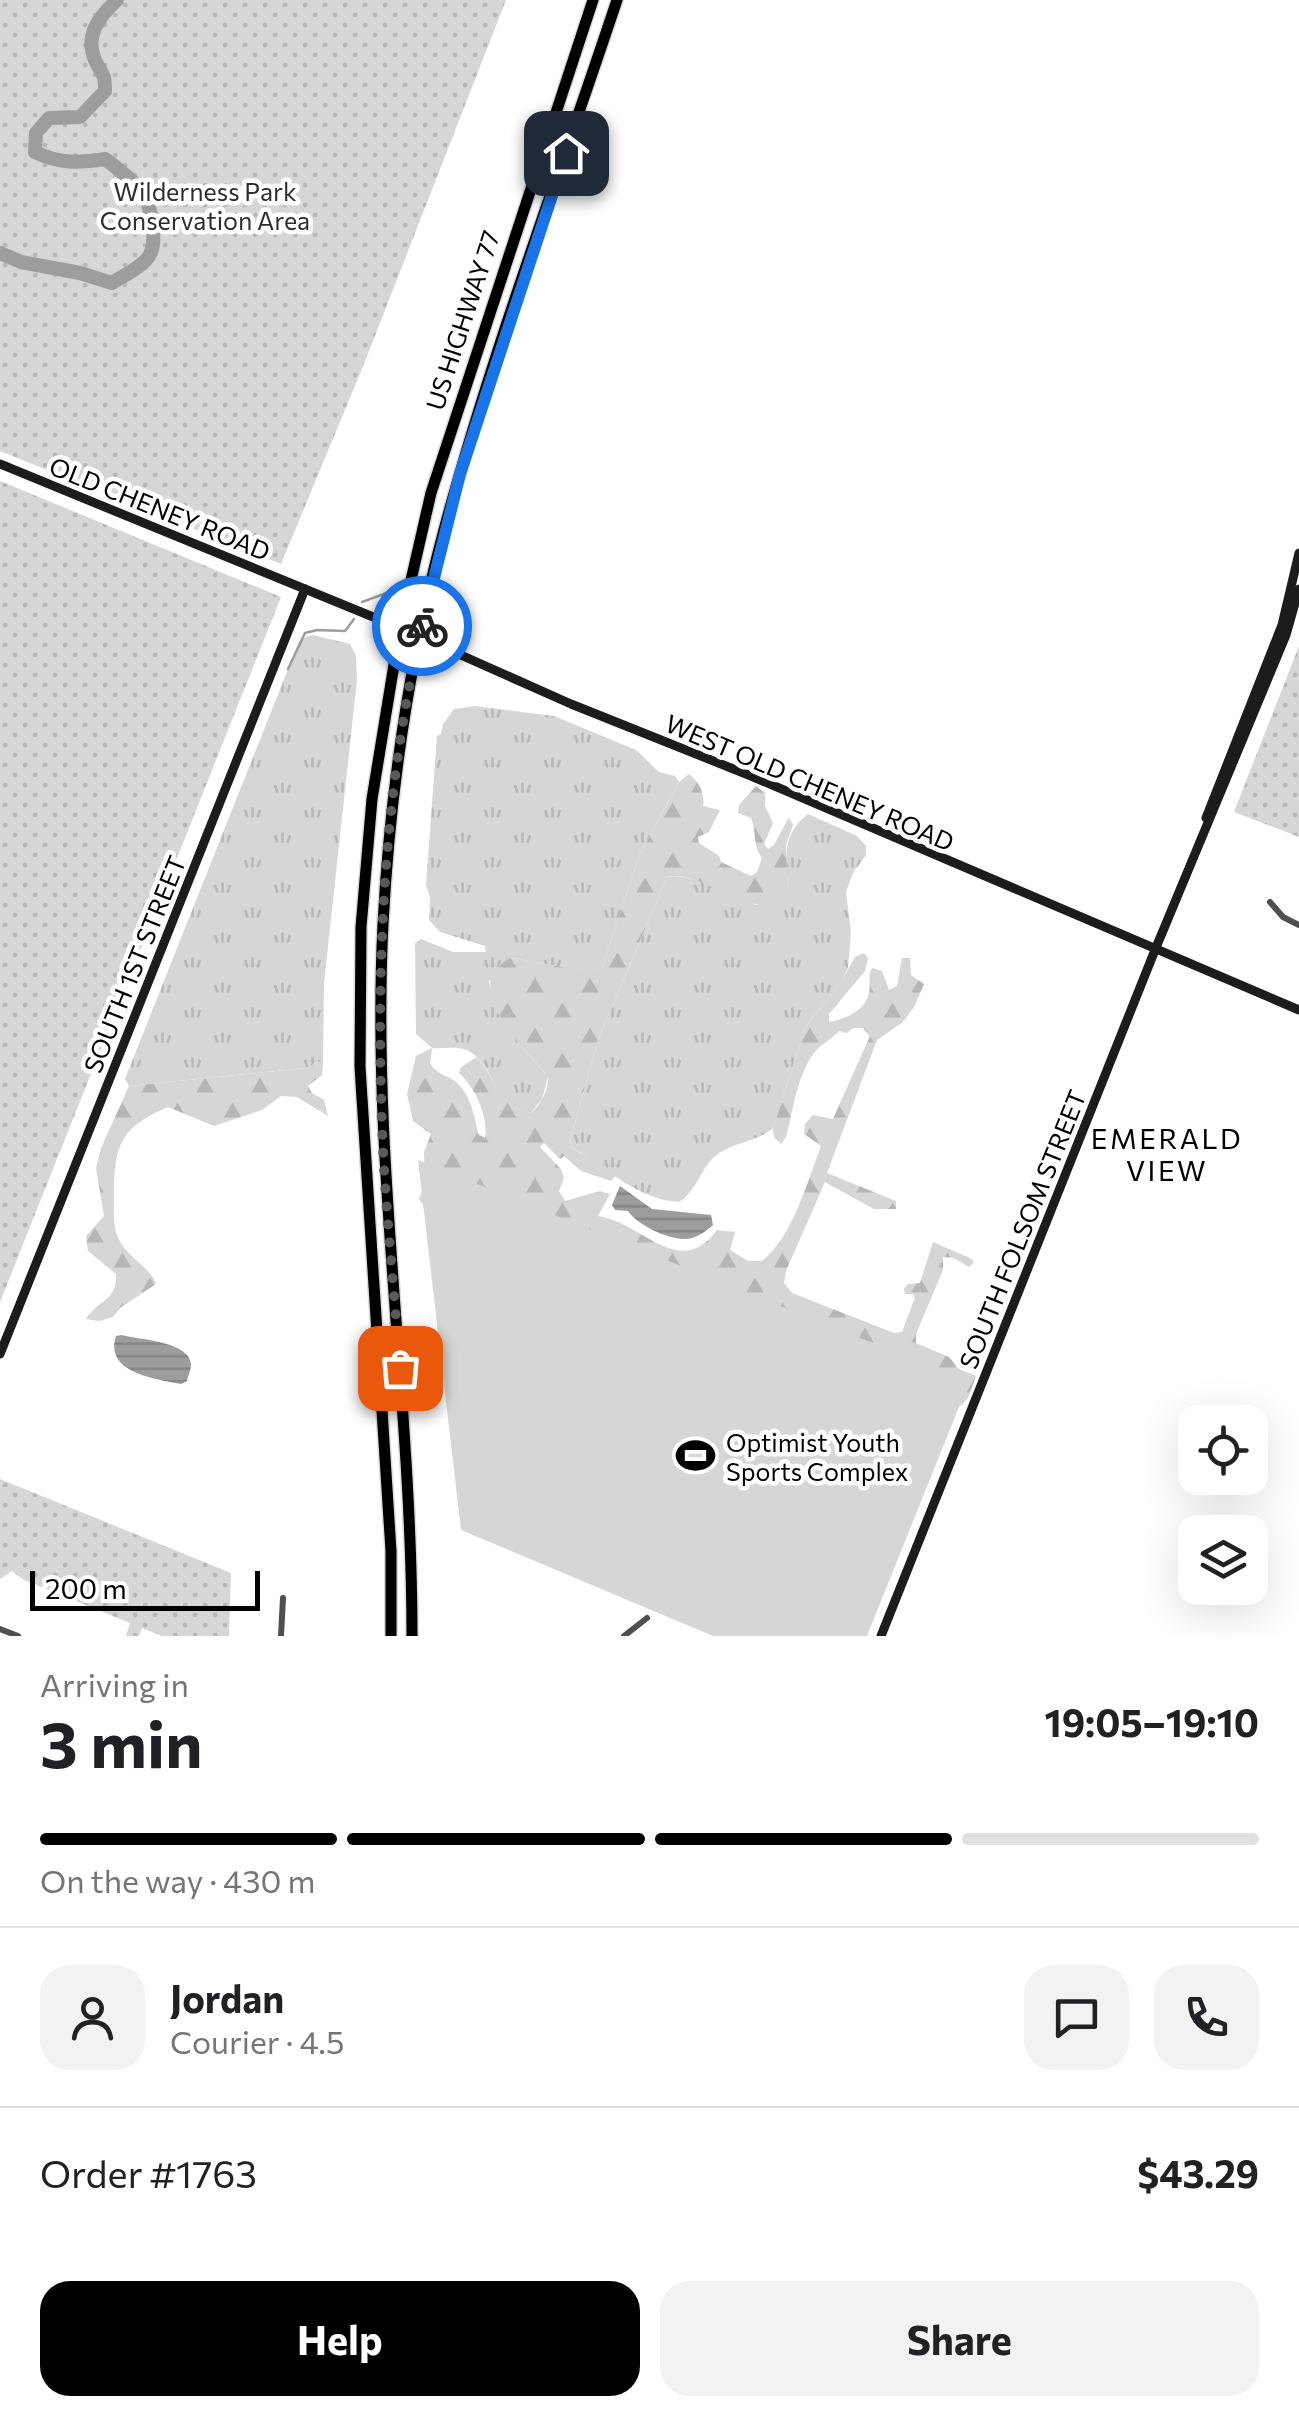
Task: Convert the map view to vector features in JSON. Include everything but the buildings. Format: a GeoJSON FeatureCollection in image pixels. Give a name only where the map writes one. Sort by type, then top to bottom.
{"type":"FeatureCollection","features":[{"type":"Feature","properties":{"kind":"highway","name":"US HIGHWAY 77"},"geometry":{"type":"LineString","coordinates":[[391,1636],[388,1492],[362,1144],[359,998],[372,799],[400,628],[431,493],[593,0]]}},
{"type":"Feature","properties":{"kind":"highway","name":"US HIGHWAY 77"},"geometry":{"type":"LineString","coordinates":[[412,1636],[410,1508],[382,1126],[380,998],[394,792],[420,637],[444,529],[478,414],[617,0]]}},
{"type":"Feature","properties":{"kind":"street","name":"OLD CHENEY ROAD"},"geometry":{"type":"LineString","coordinates":[[0,464],[305,589]]}},
{"type":"Feature","properties":{"kind":"street","name":"SOUTH FOLSOM STREET"},"geometry":{"type":"LineString","coordinates":[[881,1636],[1200,838],[1282,625],[1299,553]]}},
{"type":"Feature","properties":{"kind":"street","name":"SOUTH FOLSOM STREET"},"geometry":{"type":"LineString","coordinates":[[1200,838],[1217,807],[1286,635],[1299,588]]}},
{"type":"Feature","properties":{"kind":"street","name":"WEST OLD CHENEY ROAD"},"geometry":{"type":"LineString","coordinates":[[305,589],[1299,1010]]}},
{"type":"Feature","properties":{"kind":"street","name":"SOUTH 1ST STREET"},"geometry":{"type":"LineString","coordinates":[[0,1354],[305,589]]}},
{"type":"Feature","properties":{"kind":"street"},"geometry":{"type":"LineString","coordinates":[[1270,902],[1283,917],[1299,925]]}},
{"type":"Feature","properties":{"kind":"street"},"geometry":{"type":"LineString","coordinates":[[281,1636],[283,1598]]}},
{"type":"Feature","properties":{"kind":"street"},"geometry":{"type":"LineString","coordinates":[[624,1636],[646,1618]]}},
{"type":"Feature","properties":{"kind":"street"},"geometry":{"type":"LineString","coordinates":[[0,1628],[18,1636]]}},
{"type":"Feature","properties":{"kind":"green space","name":"Wilderness Park Conservation Area"},"geometry":{"type":"Polygon","coordinates":[[[0,0],[506,0],[281,564],[0,451],[0,0]]]}},
{"type":"Feature","properties":{"kind":"green space"},"geometry":{"type":"Polygon","coordinates":[[[0,481],[281,597],[0,1302],[0,481]]]}},
{"type":"Feature","properties":{"kind":"green space"},"geometry":{"type":"Polygon","coordinates":[[[313,635],[350,644],[356,656],[357,680],[324,983],[323,1060],[306,1068],[129,1086],[125,1079],[300,639],[313,635]]]}},
{"type":"Feature","properties":{"kind":"green space"},"geometry":{"type":"Polygon","coordinates":[[[1299,646],[1299,837],[1234,812],[1299,646]]]}},
{"type":"Feature","properties":{"kind":"green space"},"geometry":{"type":"Polygon","coordinates":[[[475,706],[554,716],[636,750],[659,772],[675,776],[679,782],[640,854],[602,968],[571,969],[510,958],[489,981],[504,1021],[548,1077],[542,1099],[531,1113],[507,1102],[475,1055],[460,1048],[432,1048],[416,1034],[415,943],[421,939],[453,952],[486,952],[485,946],[440,932],[429,920],[426,885],[437,736],[454,709],[475,706]]]}},
{"type":"Feature","properties":{"kind":"green space"},"geometry":{"type":"Polygon","coordinates":[[[689,774],[700,788],[703,806],[720,810],[709,832],[698,837],[699,843],[719,856],[721,862],[751,876],[757,872],[762,858],[751,818],[738,813],[739,805],[756,786],[765,793],[765,806],[773,823],[764,844],[768,849],[789,817],[793,825],[786,845],[788,892],[776,902],[762,905],[697,881],[667,877],[598,1040],[570,1141],[572,1148],[616,1175],[611,1181],[581,1171],[564,1156],[560,1159],[544,1143],[540,1147],[561,1169],[564,1178],[559,1191],[565,1201],[600,1191],[610,1194],[598,1216],[675,1250],[703,1244],[717,1230],[735,1232],[730,1250],[748,1261],[762,1261],[791,1223],[821,1146],[804,1134],[805,1124],[813,1115],[833,1119],[870,1036],[863,1028],[839,1031],[815,1052],[800,1082],[781,1144],[774,1137],[773,1128],[806,1026],[841,982],[855,957],[864,953],[868,958],[865,971],[829,1014],[829,1022],[848,1016],[863,1005],[872,968],[882,971],[889,990],[897,986],[902,958],[910,958],[911,975],[924,984],[903,1022],[877,1040],[827,1173],[896,1201],[896,1209],[874,1209],[825,1182],[784,1283],[792,1293],[894,1333],[902,1332],[915,1297],[905,1294],[904,1289],[908,1284],[920,1283],[933,1242],[970,1258],[974,1262],[969,1267],[954,1258],[943,1257],[943,1270],[916,1334],[916,1343],[949,1357],[959,1369],[976,1376],[961,1406],[433,1218],[419,1199],[425,1184],[424,1152],[431,1134],[413,1121],[407,1094],[416,1056],[432,1048],[430,1064],[465,1092],[478,1134],[485,1138],[479,1103],[459,1073],[461,1067],[477,1057],[511,1105],[531,1113],[535,1110],[546,1092],[548,1077],[499,1014],[490,985],[492,970],[510,958],[571,968],[602,968],[640,854],[679,782],[689,774]]]}},
{"type":"Feature","properties":{"kind":"green space"},"geometry":{"type":"Polygon","coordinates":[[[808,814],[857,836],[866,846],[866,855],[846,892],[851,932],[848,968],[806,1026],[773,1128],[714,1157],[690,1193],[679,1202],[649,1195],[572,1148],[570,1141],[598,1040],[667,877],[699,881],[756,905],[788,892],[789,840],[808,814]]]}},
{"type":"Feature","properties":{"kind":"green space"},"geometry":{"type":"Polygon","coordinates":[[[323,1060],[322,1075],[308,1086],[324,1100],[328,1116],[297,1097],[281,1096],[262,1110],[214,1126],[168,1107],[129,1131],[116,1165],[115,1227],[125,1249],[156,1284],[113,1317],[86,1319],[110,1295],[116,1283],[116,1274],[88,1251],[86,1236],[104,1216],[96,1168],[129,1086],[306,1068],[323,1060]]]}},
{"type":"Feature","properties":{"kind":"green space","name":"Optimist Youth Sports Complex"},"geometry":{"type":"Polygon","coordinates":[[[418,1160],[969,1382],[867,1636],[713,1636],[461,1530],[418,1160]]]}},
{"type":"Feature","properties":{"kind":"green space"},"geometry":{"type":"Polygon","coordinates":[[[0,1479],[231,1573],[229,1636],[162,1636],[142,1628],[139,1636],[126,1636],[130,1623],[24,1580],[12,1571],[0,1579],[0,1479]]]}},
{"type":"Feature","properties":{"kind":"shaded area"},"geometry":{"type":"Polygon","coordinates":[[[620,1186],[652,1209],[711,1215],[713,1225],[684,1239],[657,1232],[628,1211],[615,1210],[612,1205],[620,1186]]]}},
{"type":"Feature","properties":{"kind":"shaded area"},"geometry":{"type":"Polygon","coordinates":[[[116,1336],[182,1350],[191,1364],[187,1381],[181,1384],[159,1380],[125,1366],[114,1348],[116,1336]]]}},
{"type":"Feature","properties":{"kind":"waterway"},"geometry":{"type":"LineString","coordinates":[[0,253],[21,262],[112,283],[151,253],[149,207],[123,173],[105,159],[69,162],[35,152],[36,133],[49,118],[80,117],[105,91],[91,42],[100,19],[117,0]]}},
{"type":"Feature","properties":{"kind":"waterway"},"geometry":{"type":"LineString","coordinates":[[362,602],[392,591]]}},
{"type":"Feature","properties":{"kind":"waterway"},"geometry":{"type":"LineString","coordinates":[[288,669],[305,633],[345,631],[354,619]]}},
{"type":"Feature","properties":{"kind":"way so far"},"geometry":{"type":"LineString","coordinates":[[400,1368],[382,1126],[382,962],[394,792],[422,626]]}},
{"type":"Feature","properties":{"kind":"place","name":"Optimist Youth Sports Complex"},"geometry":{"type":"Point","coordinates":[696,1456]}},
{"type":"Feature","properties":{"kind":"district","name":"EMERALD VIEW"},"geometry":{"type":"Point","coordinates":[1167,1154]}},
{"type":"Feature","properties":{"kind":"route"},"geometry":{"type":"LineString","coordinates":[[422,626],[444,529],[478,414],[566,153]]}}]}
